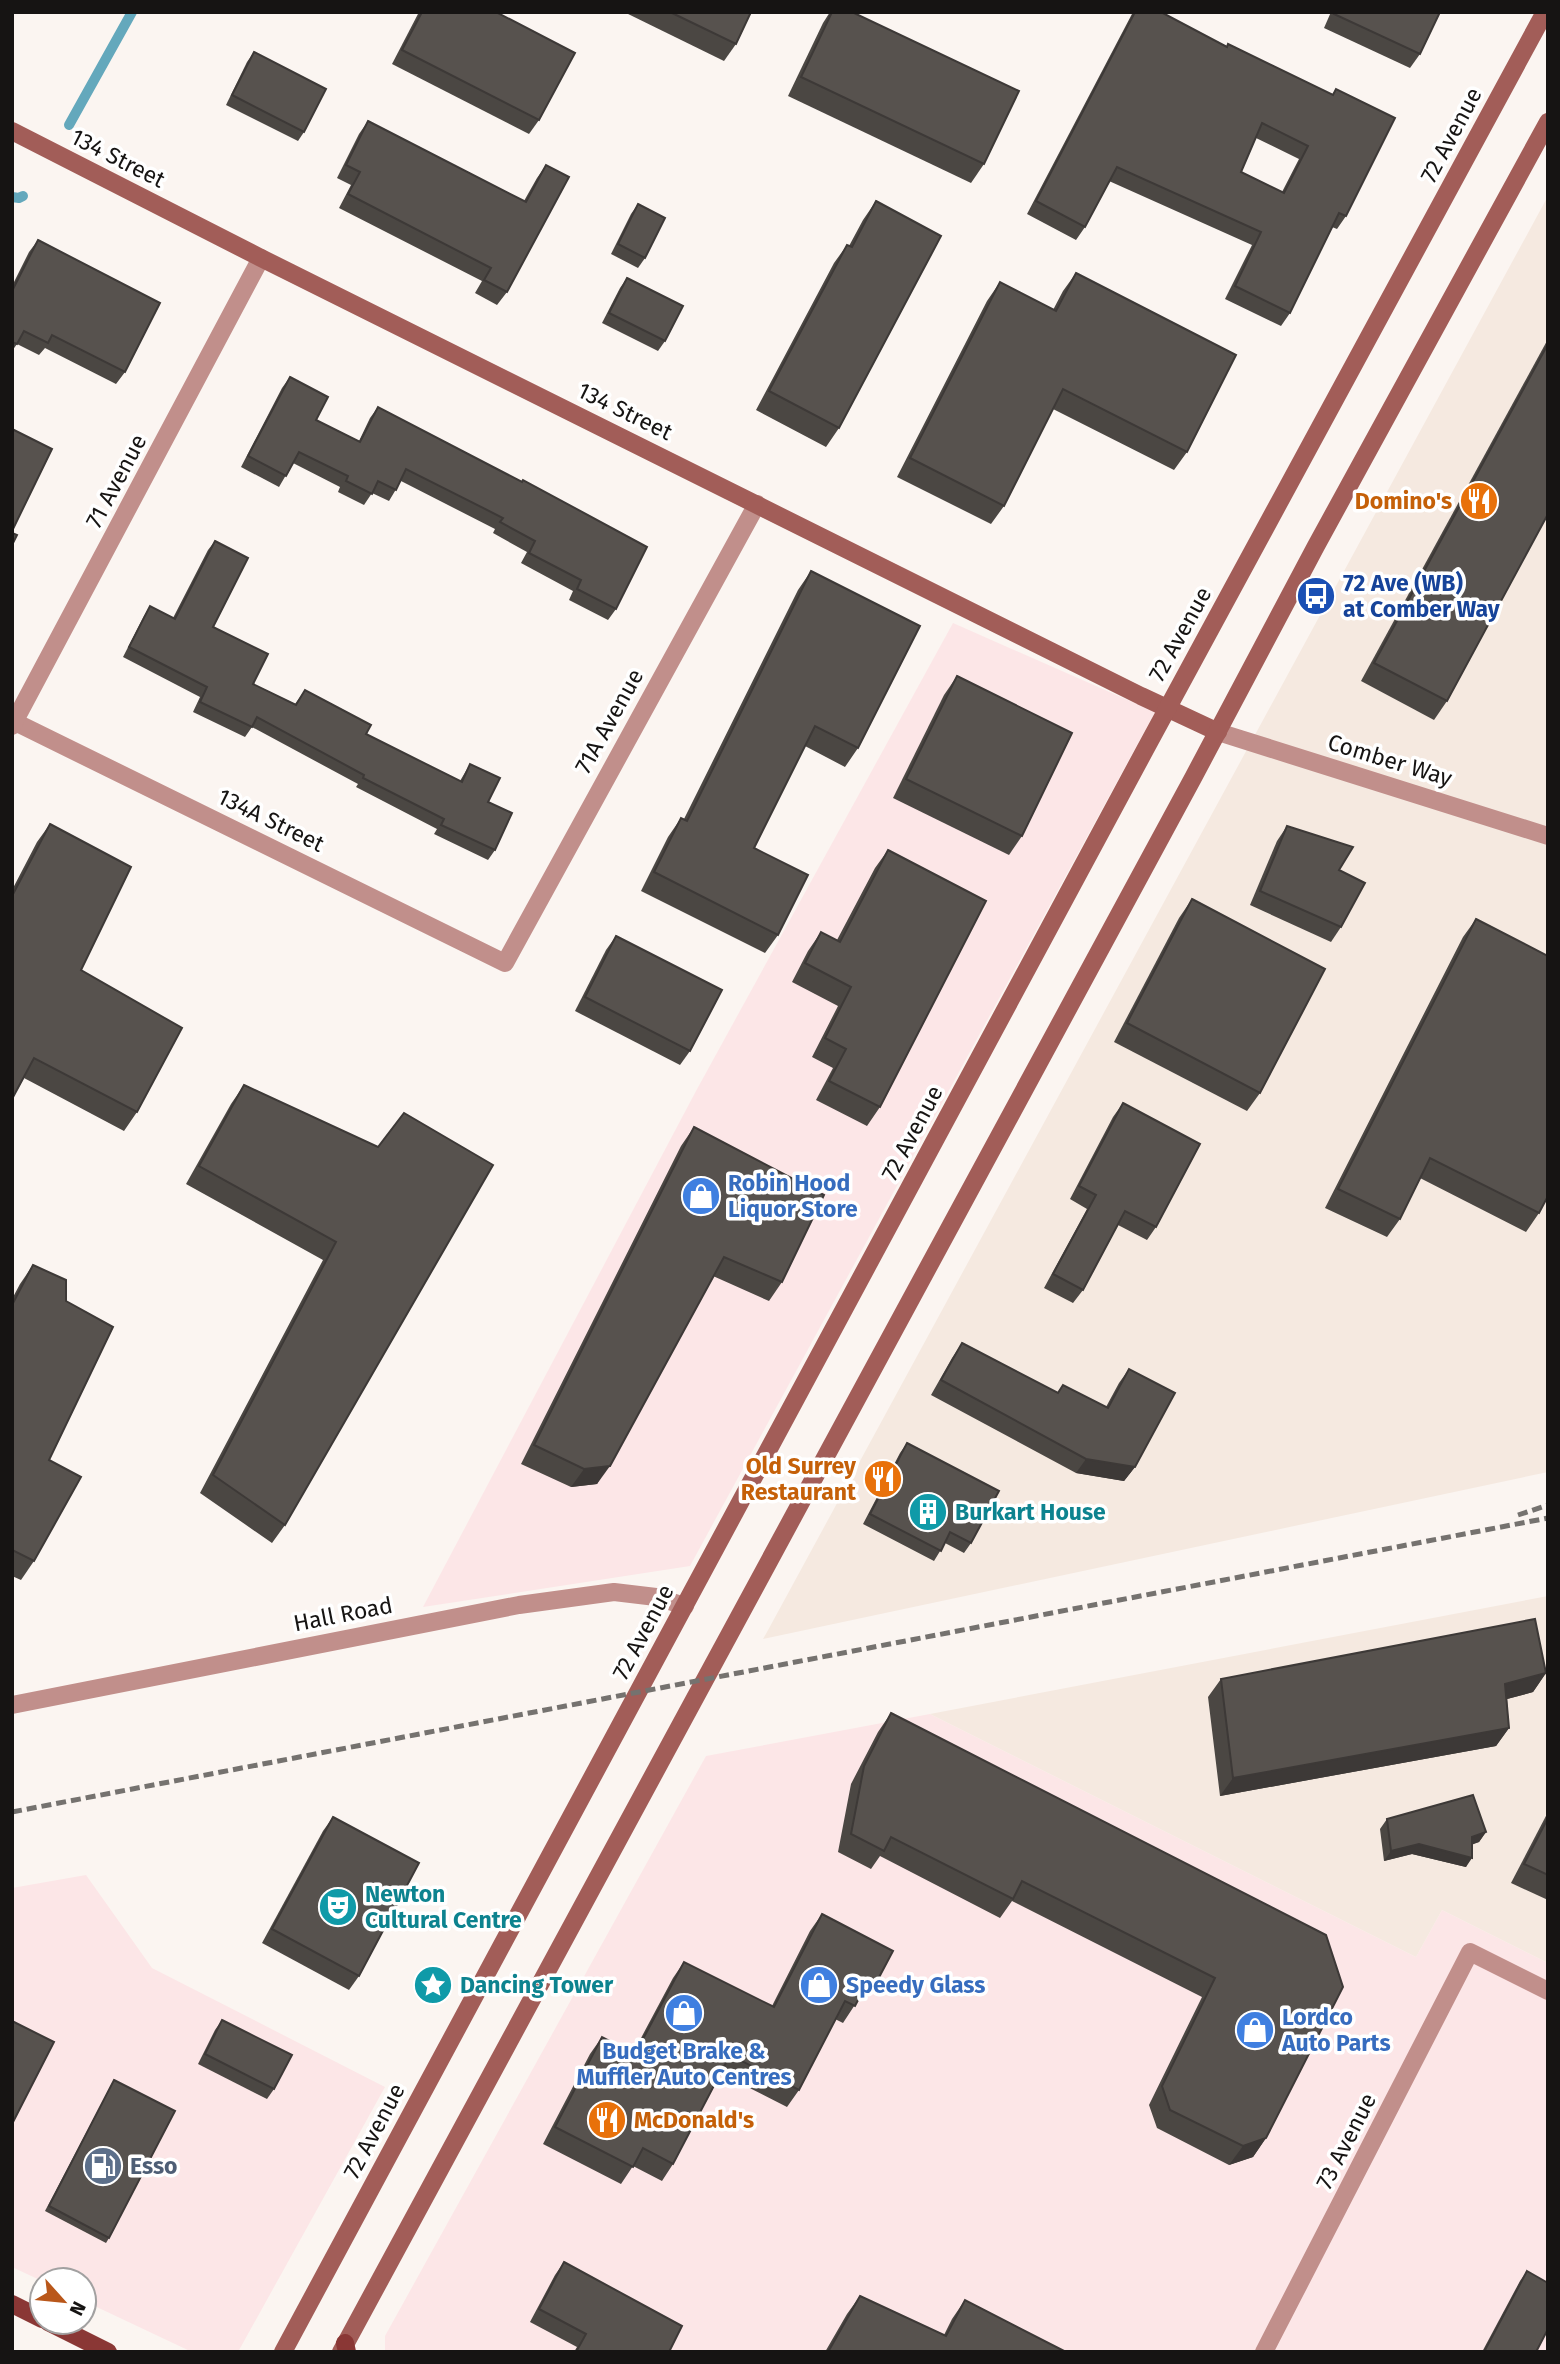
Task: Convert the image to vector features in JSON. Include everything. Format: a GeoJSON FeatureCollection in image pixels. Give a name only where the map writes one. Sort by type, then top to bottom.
{"type":"FeatureCollection","features":[{"type":"Feature","properties":{"kind":"main road","name":"72 Avenue"},"geometry":{"type":"LineString","coordinates":[[283,2352],[1545,12]]}},
{"type":"Feature","properties":{"kind":"main road"},"geometry":{"type":"LineString","coordinates":[[344,2349],[1316,546],[1548,122]]}},
{"type":"Feature","properties":{"kind":"main road","name":"134 Street"},"geometry":{"type":"LineString","coordinates":[[12,131],[261,258],[1218,732]]}},
{"type":"Feature","properties":{"kind":"main road"},"geometry":{"type":"LineString","coordinates":[[12,2304],[28,2312]]}},
{"type":"Feature","properties":{"kind":"main road"},"geometry":{"type":"LineString","coordinates":[[76,2336],[108,2352]]}},
{"type":"Feature","properties":{"kind":"street","name":"71 Avenue"},"geometry":{"type":"LineString","coordinates":[[14,724],[261,258]]}},
{"type":"Feature","properties":{"kind":"street","name":"71A Avenue"},"geometry":{"type":"LineString","coordinates":[[505,963],[757,504]]}},
{"type":"Feature","properties":{"kind":"street","name":"134A Street"},"geometry":{"type":"LineString","coordinates":[[14,724],[505,963]]}},
{"type":"Feature","properties":{"kind":"street","name":"Comber Way"},"geometry":{"type":"LineString","coordinates":[[1218,732],[1548,836]]}},
{"type":"Feature","properties":{"kind":"street","name":"Hall Road"},"geometry":{"type":"LineString","coordinates":[[12,1705],[404,1626],[546,1601],[614,1592],[656,1597],[685,1606]]}},
{"type":"Feature","properties":{"kind":"street","name":"73 Avenue"},"geometry":{"type":"LineString","coordinates":[[1264,2352],[1470,1952],[1548,1991]]}},
{"type":"Feature","properties":{"kind":"shaded area"},"geometry":{"type":"Polygon","coordinates":[[[1548,196],[1548,1472],[763,1639],[767,1632],[1548,196]]]}},
{"type":"Feature","properties":{"kind":"shaded area"},"geometry":{"type":"Polygon","coordinates":[[[953,623],[1155,712],[690,1566],[423,1607],[696,1091],[953,623]]]}},
{"type":"Feature","properties":{"kind":"shaded area"},"geometry":{"type":"Polygon","coordinates":[[[1548,1596],[1548,1963],[1442,1910],[1416,1957],[930,1714],[1548,1596]]]}},
{"type":"Feature","properties":{"kind":"shaded area"},"geometry":{"type":"Polygon","coordinates":[[[930,1714],[1416,1957],[1442,1910],[1548,1963],[1548,2352],[385,2352],[385,2336],[706,1756],[930,1714]]]}},
{"type":"Feature","properties":{"kind":"shaded area"},"geometry":{"type":"Polygon","coordinates":[[[86,1875],[152,1968],[385,2087],[238,2352],[192,2352],[98,2308],[98,2266],[28,2266],[28,2274],[12,2267],[12,1888],[86,1875]]]}},
{"type":"Feature","properties":{"kind":"building"},"geometry":{"type":"Polygon","coordinates":[[[422,12],[496,12],[575,53],[539,120],[402,50],[422,12]]]}},
{"type":"Feature","properties":{"kind":"building"},"geometry":{"type":"Polygon","coordinates":[[[670,12],[751,12],[736,44],[670,12]]]}},
{"type":"Feature","properties":{"kind":"building"},"geometry":{"type":"Polygon","coordinates":[[[832,12],[852,12],[1019,91],[984,164],[801,77],[832,12]]]}},
{"type":"Feature","properties":{"kind":"building"},"geometry":{"type":"Polygon","coordinates":[[[1135,12],[1161,12],[1227,47],[1228,44],[1333,95],[1336,89],[1395,118],[1346,216],[1339,213],[1290,313],[1235,286],[1261,232],[1117,167],[1085,227],[1036,201],[1135,12]],[[1262,123],[1241,172],[1284,193],[1308,146],[1262,123]]]}},
{"type":"Feature","properties":{"kind":"building"},"geometry":{"type":"Polygon","coordinates":[[[1440,12],[1420,54],[1334,14],[1440,12]]]}},
{"type":"Feature","properties":{"kind":"building"},"geometry":{"type":"Polygon","coordinates":[[[254,52],[326,89],[304,132],[232,95],[254,52]]]}},
{"type":"Feature","properties":{"kind":"building"},"geometry":{"type":"Polygon","coordinates":[[[368,121],[526,202],[546,165],[569,177],[507,292],[484,280],[491,268],[348,194],[360,172],[346,165],[368,121]]]}},
{"type":"Feature","properties":{"kind":"building"},"geometry":{"type":"Polygon","coordinates":[[[876,201],[941,236],[839,428],[769,391],[847,245],[852,247],[876,201]]]}},
{"type":"Feature","properties":{"kind":"building"},"geometry":{"type":"Polygon","coordinates":[[[638,204],[665,218],[645,258],[618,244],[638,204]]]}},
{"type":"Feature","properties":{"kind":"building"},"geometry":{"type":"Polygon","coordinates":[[[38,240],[160,303],[125,372],[52,335],[48,343],[24,331],[17,344],[12,342],[12,291],[38,240]]]}},
{"type":"Feature","properties":{"kind":"building"},"geometry":{"type":"Polygon","coordinates":[[[1076,273],[1236,355],[1187,452],[1063,389],[1004,506],[910,458],[1000,282],[1056,311],[1076,273]]]}},
{"type":"Feature","properties":{"kind":"building"},"geometry":{"type":"Polygon","coordinates":[[[627,278],[683,306],[665,341],[609,313],[627,278]]]}},
{"type":"Feature","properties":{"kind":"building"},"geometry":{"type":"Polygon","coordinates":[[[1548,344],[1548,514],[1447,701],[1374,663],[1548,344]]]}},
{"type":"Feature","properties":{"kind":"building"},"geometry":{"type":"Polygon","coordinates":[[[290,377],[328,397],[316,420],[360,442],[378,407],[522,482],[523,480],[647,547],[616,609],[577,589],[581,580],[529,553],[535,541],[500,522],[503,518],[406,469],[396,490],[378,481],[372,494],[346,481],[348,476],[299,452],[286,476],[248,456],[290,377]]]}},
{"type":"Feature","properties":{"kind":"building"},"geometry":{"type":"Polygon","coordinates":[[[12,429],[52,449],[12,531],[12,429]]]}},
{"type":"Feature","properties":{"kind":"building"},"geometry":{"type":"Polygon","coordinates":[[[215,541],[248,558],[213,627],[268,654],[253,684],[296,705],[305,690],[371,725],[366,734],[462,782],[470,764],[500,778],[488,802],[512,813],[495,850],[441,825],[444,819],[363,778],[364,775],[257,717],[252,727],[200,702],[207,687],[129,647],[150,606],[175,619],[215,541]]]}},
{"type":"Feature","properties":{"kind":"building"},"geometry":{"type":"Polygon","coordinates":[[[811,571],[920,626],[858,748],[815,726],[754,848],[808,875],[778,935],[654,872],[681,818],[687,821],[811,571]]]}},
{"type":"Feature","properties":{"kind":"building"},"geometry":{"type":"Polygon","coordinates":[[[957,676],[1072,733],[1022,836],[906,779],[957,676]]]}},
{"type":"Feature","properties":{"kind":"building"},"geometry":{"type":"Polygon","coordinates":[[[50,824],[131,867],[81,970],[182,1028],[137,1112],[34,1058],[12,1099],[12,896],[50,824]]]}},
{"type":"Feature","properties":{"kind":"building"},"geometry":{"type":"Polygon","coordinates":[[[1287,826],[1353,847],[1339,870],[1365,883],[1341,927],[1260,891],[1287,826]]]}},
{"type":"Feature","properties":{"kind":"building"},"geometry":{"type":"Polygon","coordinates":[[[888,850],[986,901],[880,1107],[829,1081],[846,1049],[825,1038],[851,987],[805,963],[821,932],[840,942],[888,850]]]}},
{"type":"Feature","properties":{"kind":"building"},"geometry":{"type":"Polygon","coordinates":[[[1192,899],[1325,969],[1260,1093],[1127,1023],[1192,899]]]}},
{"type":"Feature","properties":{"kind":"building"},"geometry":{"type":"Polygon","coordinates":[[[1476,919],[1548,956],[1548,1196],[1539,1213],[1430,1158],[1400,1219],[1338,1189],[1476,919]]]}},
{"type":"Feature","properties":{"kind":"building"},"geometry":{"type":"Polygon","coordinates":[[[616,936],[722,990],[690,1051],[585,997],[616,936]]]}},
{"type":"Feature","properties":{"kind":"building"},"geometry":{"type":"Polygon","coordinates":[[[244,1085],[378,1147],[404,1113],[493,1165],[285,1525],[213,1475],[336,1242],[199,1166],[244,1085]]]}},
{"type":"Feature","properties":{"kind":"building"},"geometry":{"type":"Polygon","coordinates":[[[1123,1103],[1200,1144],[1156,1227],[1125,1211],[1083,1290],[1053,1274],[1096,1195],[1079,1186],[1123,1103]]]}},
{"type":"Feature","properties":{"kind":"building"},"geometry":{"type":"Polygon","coordinates":[[[694,1127],[824,1195],[782,1282],[724,1257],[610,1466],[584,1469],[534,1445],[694,1127]]]}},
{"type":"Feature","properties":{"kind":"building"},"geometry":{"type":"Polygon","coordinates":[[[33,1265],[66,1280],[66,1301],[113,1327],[49,1460],[81,1477],[34,1561],[12,1550],[12,1305],[33,1265]]]}},
{"type":"Feature","properties":{"kind":"building"},"geometry":{"type":"Polygon","coordinates":[[[962,1343],[1058,1393],[1063,1385],[1108,1408],[1129,1369],[1175,1393],[1135,1467],[1086,1459],[941,1380],[962,1343]]]}},
{"type":"Feature","properties":{"kind":"building","name":"Burkart House"},"geometry":{"type":"Polygon","coordinates":[[[907,1443],[999,1491],[971,1543],[950,1532],[941,1551],[870,1514],[907,1443]]]}},
{"type":"Feature","properties":{"kind":"building"},"geometry":{"type":"Polygon","coordinates":[[[1535,1619],[1546,1673],[1505,1684],[1509,1728],[1233,1778],[1221,1679],[1535,1619]]]}},
{"type":"Feature","properties":{"kind":"building"},"geometry":{"type":"Polygon","coordinates":[[[891,1713],[1326,1935],[1343,1987],[1266,2138],[1243,2146],[1170,2110],[1162,2086],[1215,1978],[1022,1881],[1013,1899],[891,1837],[884,1851],[851,1834],[864,1766],[891,1713]]]}},
{"type":"Feature","properties":{"kind":"building"},"geometry":{"type":"Polygon","coordinates":[[[1473,1795],[1486,1832],[1472,1837],[1472,1858],[1419,1844],[1391,1851],[1387,1819],[1473,1795]]]}},
{"type":"Feature","properties":{"kind":"building","name":"Newton Cultural Centre"},"geometry":{"type":"Polygon","coordinates":[[[333,1817],[419,1863],[359,1976],[272,1929],[333,1817]]]}},
{"type":"Feature","properties":{"kind":"building"},"geometry":{"type":"Polygon","coordinates":[[[1548,1818],[1548,1875],[1524,1864],[1548,1818]]]}},
{"type":"Feature","properties":{"kind":"building"},"geometry":{"type":"Polygon","coordinates":[[[822,1914],[893,1951],[876,1983],[869,1979],[855,2006],[845,2001],[799,2090],[730,2055],[673,2164],[643,2148],[633,2167],[555,2127],[602,2037],[635,2054],[684,1962],[774,2007],[822,1914]]]}},
{"type":"Feature","properties":{"kind":"building"},"geometry":{"type":"Polygon","coordinates":[[[222,2020],[292,2055],[274,2089],[205,2054],[222,2020]]]}},
{"type":"Feature","properties":{"kind":"building"},"geometry":{"type":"Polygon","coordinates":[[[12,2021],[54,2042],[12,2124],[12,2021]]]}},
{"type":"Feature","properties":{"kind":"building"},"geometry":{"type":"Polygon","coordinates":[[[114,2080],[175,2111],[109,2238],[49,2206],[114,2080]]]}},
{"type":"Feature","properties":{"kind":"building"},"geometry":{"type":"Polygon","coordinates":[[[564,2262],[682,2326],[669,2352],[576,2352],[586,2334],[539,2309],[564,2262]]]}},
{"type":"Feature","properties":{"kind":"building"},"geometry":{"type":"Polygon","coordinates":[[[1527,2271],[1548,2283],[1548,2329],[1536,2352],[1484,2352],[1527,2271]]]}},
{"type":"Feature","properties":{"kind":"building"},"geometry":{"type":"Polygon","coordinates":[[[860,2296],[946,2336],[965,2300],[1066,2352],[828,2352],[860,2296]]]}},
{"type":"Feature","properties":{"kind":"waterway"},"geometry":{"type":"LineString","coordinates":[[69,125],[132,12]]}},
{"type":"Feature","properties":{"kind":"waterway"},"geometry":{"type":"LineString","coordinates":[[12,197],[23,196]]}},
{"type":"Feature","properties":{"kind":"railway"},"geometry":{"type":"LineString","coordinates":[[1518,1515],[1548,1505]]}},
{"type":"Feature","properties":{"kind":"railway"},"geometry":{"type":"LineString","coordinates":[[12,1812],[1548,1518]]}},
{"type":"Feature","properties":{"kind":"place","name":"Domino's"},"geometry":{"type":"Point","coordinates":[1479,501]}},
{"type":"Feature","properties":{"kind":"place","name":"72 Ave (WB) at Comber Way"},"geometry":{"type":"Point","coordinates":[1316,596]}},
{"type":"Feature","properties":{"kind":"place","name":"Robin Hood Liquor Store"},"geometry":{"type":"Point","coordinates":[701,1196]}},
{"type":"Feature","properties":{"kind":"place","name":"Old Surrey Restaurant"},"geometry":{"type":"Point","coordinates":[883,1479]}},
{"type":"Feature","properties":{"kind":"place","name":"Burkart House"},"geometry":{"type":"Point","coordinates":[928,1512]}},
{"type":"Feature","properties":{"kind":"place","name":"Newton Cultural Centre"},"geometry":{"type":"Point","coordinates":[338,1907]}},
{"type":"Feature","properties":{"kind":"place","name":"Dancing Tower"},"geometry":{"type":"Point","coordinates":[433,1985]}},
{"type":"Feature","properties":{"kind":"place","name":"Speedy Glass"},"geometry":{"type":"Point","coordinates":[819,1985]}},
{"type":"Feature","properties":{"kind":"place","name":"Budget Brake & Muffler Auto Centres"},"geometry":{"type":"Point","coordinates":[684,2013]}},
{"type":"Feature","properties":{"kind":"place","name":"Lordco Auto Parts"},"geometry":{"type":"Point","coordinates":[1255,2030]}},
{"type":"Feature","properties":{"kind":"place","name":"McDonald's"},"geometry":{"type":"Point","coordinates":[607,2120]}},
{"type":"Feature","properties":{"kind":"place","name":"Esso"},"geometry":{"type":"Point","coordinates":[103,2166]}}]}
